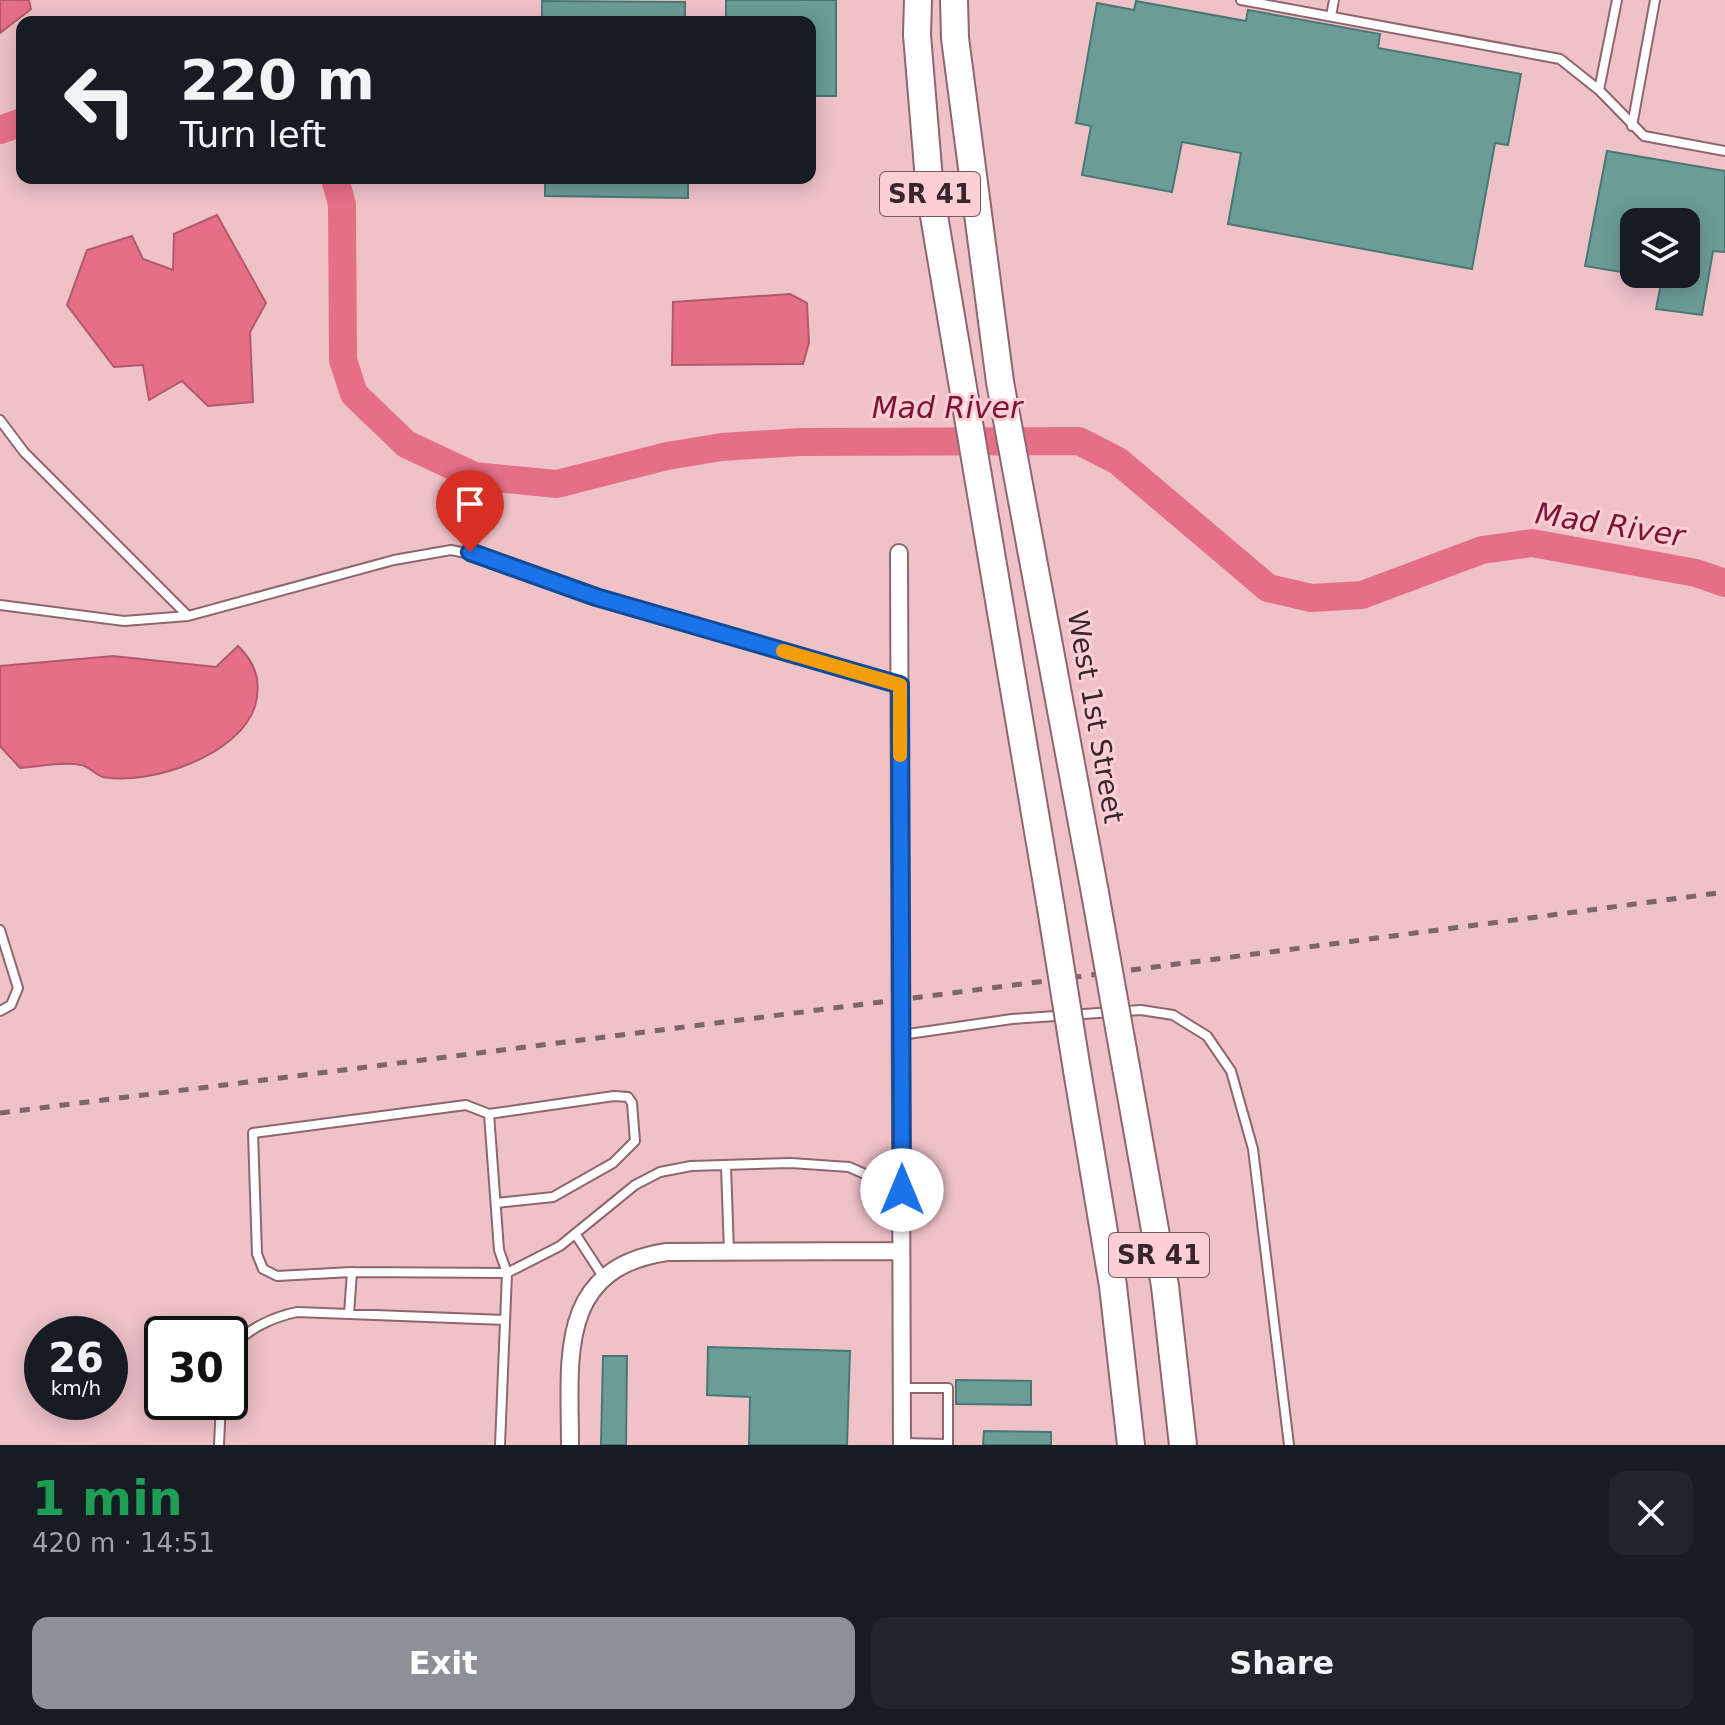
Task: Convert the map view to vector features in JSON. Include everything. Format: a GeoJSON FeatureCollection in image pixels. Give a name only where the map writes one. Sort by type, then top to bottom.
{"type":"FeatureCollection","features":[{"type":"Feature","properties":{"kind":"main road","name":"SR 41"},"geometry":{"type":"LineString","coordinates":[[918,0],[917,35],[930,192],[1113,1286],[1131,1445]]}},
{"type":"Feature","properties":{"kind":"main road","name":"West 1st Street"},"geometry":{"type":"LineString","coordinates":[[954,0],[955,38],[1000,382],[1038,573],[1165,1286],[1183,1445]]}},
{"type":"Feature","properties":{"kind":"street"},"geometry":{"type":"LineString","coordinates":[[899,553],[902,1444]]}},
{"type":"Feature","properties":{"kind":"street"},"geometry":{"type":"LineString","coordinates":[[570,1445],[572,1331],[587,1299],[604,1279],[651,1255],[901,1251]]}},
{"type":"Feature","properties":{"kind":"lane"},"geometry":{"type":"LineString","coordinates":[[1241,0],[1560,59],[1599,90],[1644,136],[1725,151]]}},
{"type":"Feature","properties":{"kind":"lane"},"geometry":{"type":"LineString","coordinates":[[1331,16],[1334,0]]}},
{"type":"Feature","properties":{"kind":"lane"},"geometry":{"type":"LineString","coordinates":[[1599,90],[1617,0]]}},
{"type":"Feature","properties":{"kind":"lane"},"geometry":{"type":"LineString","coordinates":[[1632,126],[1655,0]]}},
{"type":"Feature","properties":{"kind":"lane"},"geometry":{"type":"LineString","coordinates":[[0,420],[24,452],[188,616]]}},
{"type":"Feature","properties":{"kind":"lane"},"geometry":{"type":"LineString","coordinates":[[0,605],[124,621],[188,616],[394,560],[451,550],[500,560],[596,597],[900,685]]}},
{"type":"Feature","properties":{"kind":"lane"},"geometry":{"type":"LineString","coordinates":[[0,930],[18,988],[11,1005],[0,1011]]}},
{"type":"Feature","properties":{"kind":"lane"},"geometry":{"type":"LineString","coordinates":[[901,1035],[1012,1019],[1141,1010],[1173,1015],[1207,1036],[1231,1071],[1253,1149],[1289,1445]]}},
{"type":"Feature","properties":{"kind":"lane"},"geometry":{"type":"LineString","coordinates":[[496,1203],[553,1197],[613,1163],[635,1141],[632,1103],[628,1097],[614,1096],[489,1114],[466,1105],[253,1133],[257,1254],[263,1269],[277,1276],[352,1272],[507,1273],[576,1235],[635,1185],[660,1172],[791,1163],[849,1167],[872,1174],[902,1190]]}},
{"type":"Feature","properties":{"kind":"lane"},"geometry":{"type":"LineString","coordinates":[[489,1114],[499,1250],[507,1273],[500,1445]]}},
{"type":"Feature","properties":{"kind":"lane"},"geometry":{"type":"LineString","coordinates":[[726,1166],[729,1252]]}},
{"type":"Feature","properties":{"kind":"lane"},"geometry":{"type":"LineString","coordinates":[[576,1235],[604,1279]]}},
{"type":"Feature","properties":{"kind":"lane"},"geometry":{"type":"LineString","coordinates":[[349,1314],[352,1272]]}},
{"type":"Feature","properties":{"kind":"lane"},"geometry":{"type":"LineString","coordinates":[[248,1333],[277,1316],[297,1312],[505,1320]]}},
{"type":"Feature","properties":{"kind":"lane"},"geometry":{"type":"LineString","coordinates":[[902,1388],[948,1388],[948,1444],[902,1444]]}},
{"type":"Feature","properties":{"kind":"lane"},"geometry":{"type":"LineString","coordinates":[[219,1445],[220,1420]]}},
{"type":"Feature","properties":{"kind":"shaded area"},"geometry":{"type":"Polygon","coordinates":[[[0,0],[29,0],[31,9],[22,16],[16,16],[16,21],[0,33],[0,0]]]}},
{"type":"Feature","properties":{"kind":"shaded area"},"geometry":{"type":"Polygon","coordinates":[[[217,215],[266,303],[250,332],[253,402],[208,406],[182,381],[149,400],[143,365],[114,367],[67,305],[87,250],[132,236],[143,259],[173,270],[174,234],[217,215]]]}},
{"type":"Feature","properties":{"kind":"shaded area"},"geometry":{"type":"Polygon","coordinates":[[[790,294],[807,303],[809,343],[803,364],[672,365],[673,302],[790,294]]]}},
{"type":"Feature","properties":{"kind":"shaded area"},"geometry":{"type":"Polygon","coordinates":[[[238,646],[256,673],[258,689],[255,706],[232,739],[191,763],[144,777],[122,779],[103,777],[74,764],[20,768],[0,746],[0,666],[113,656],[216,667],[238,646]]]}},
{"type":"Feature","properties":{"kind":"building"},"geometry":{"type":"Polygon","coordinates":[[[726,0],[836,0],[836,96],[816,96],[816,16],[726,16],[726,0]]]}},
{"type":"Feature","properties":{"kind":"building"},"geometry":{"type":"Polygon","coordinates":[[[542,1],[685,2],[685,16],[542,16],[542,1]]]}},
{"type":"Feature","properties":{"kind":"building"},"geometry":{"type":"Polygon","coordinates":[[[1136,1],[1246,21],[1248,10],[1380,34],[1378,48],[1521,74],[1508,145],[1495,143],[1472,269],[1228,224],[1241,153],[1182,142],[1172,192],[1082,175],[1091,126],[1076,123],[1097,3],[1134,10],[1136,1]]]}},
{"type":"Feature","properties":{"kind":"building"},"geometry":{"type":"Polygon","coordinates":[[[1607,151],[1725,171],[1725,252],[1713,251],[1702,315],[1656,309],[1660,288],[1700,288],[1700,208],[1620,208],[1620,272],[1585,266],[1607,151]]]}},
{"type":"Feature","properties":{"kind":"building"},"geometry":{"type":"Polygon","coordinates":[[[545,184],[688,184],[688,198],[545,196],[545,184]]]}},
{"type":"Feature","properties":{"kind":"building"},"geometry":{"type":"Polygon","coordinates":[[[708,1347],[850,1351],[847,1445],[749,1445],[750,1397],[707,1395],[708,1347]]]}},
{"type":"Feature","properties":{"kind":"building"},"geometry":{"type":"Polygon","coordinates":[[[603,1356],[627,1356],[626,1445],[601,1445],[603,1356]]]}},
{"type":"Feature","properties":{"kind":"building"},"geometry":{"type":"Polygon","coordinates":[[[956,1380],[1031,1381],[1031,1405],[956,1404],[956,1380]]]}},
{"type":"Feature","properties":{"kind":"building"},"geometry":{"type":"Polygon","coordinates":[[[984,1431],[1051,1432],[1051,1445],[983,1445],[984,1431]]]}},
{"type":"Feature","properties":{"kind":"waterway","name":"Mad River"},"geometry":{"type":"LineString","coordinates":[[0,130],[16,124]]}},
{"type":"Feature","properties":{"kind":"waterway","name":"Mad River"},"geometry":{"type":"LineString","coordinates":[[337,184],[342,205],[343,360],[354,394],[406,444],[474,476],[557,484],[667,456],[722,447],[801,442],[1079,441],[1118,461],[1268,588],[1311,598],[1362,595],[1482,550],[1532,543],[1696,573],[1725,583]]}},
{"type":"Feature","properties":{"kind":"railway"},"geometry":{"type":"LineString","coordinates":[[0,1113],[1725,892]]}},
{"type":"Feature","properties":{"kind":"slow traffic"},"geometry":{"type":"LineString","coordinates":[[783,651],[900,685],[900,755]]}},
{"type":"Feature","properties":{"kind":"route"},"geometry":{"type":"LineString","coordinates":[[470,552],[500,560],[596,597],[900,685],[902,1190]]}}]}
